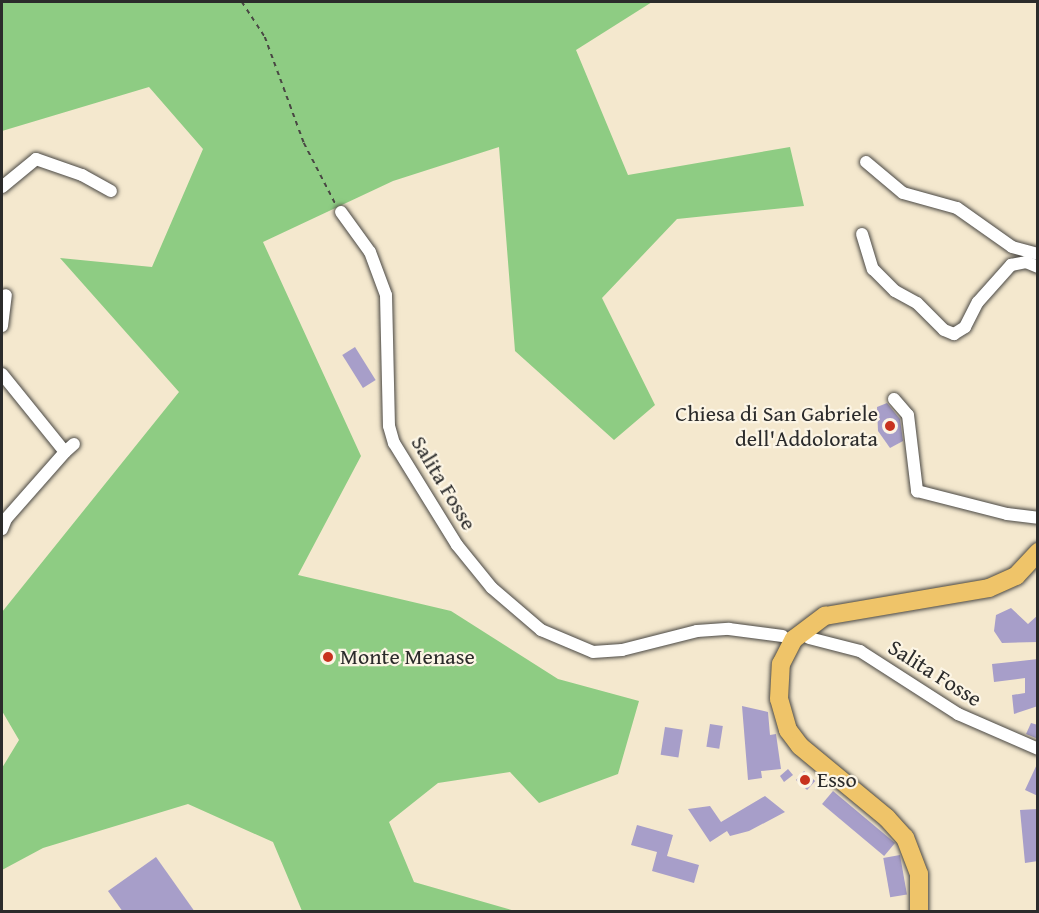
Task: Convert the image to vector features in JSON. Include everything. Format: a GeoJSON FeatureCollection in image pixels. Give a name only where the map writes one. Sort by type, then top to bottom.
{"type":"FeatureCollection","features":[{"type":"Feature","properties":{"kind":"main road"},"geometry":{"type":"LineString","coordinates":[[919,912],[919,874],[905,838],[887,818],[800,746],[785,723],[779,699],[779,674],[788,647],[805,635],[816,620],[844,610],[990,588],[1016,576],[1038,552]]}},
{"type":"Feature","properties":{"kind":"street"},"geometry":{"type":"LineString","coordinates":[[2,187],[36,159],[82,175],[111,191]]}},
{"type":"Feature","properties":{"kind":"street"},"geometry":{"type":"LineString","coordinates":[[866,162],[903,193],[957,208],[1012,247],[1038,254]]}},
{"type":"Feature","properties":{"kind":"street","name":"Salita Fosse"},"geometry":{"type":"LineString","coordinates":[[340,212],[370,252],[386,295],[389,426],[394,443],[457,545],[492,588],[541,630],[584,651],[610,652],[681,634],[760,627],[805,635],[860,651],[958,714],[1038,749]]}},
{"type":"Feature","properties":{"kind":"street"},"geometry":{"type":"LineString","coordinates":[[862,234],[873,269],[895,291],[917,303],[944,330],[954,334],[965,327],[978,302],[1011,265],[1026,262],[1038,267]]}},
{"type":"Feature","properties":{"kind":"street"},"geometry":{"type":"LineString","coordinates":[[2,326],[6,295]]}},
{"type":"Feature","properties":{"kind":"street"},"geometry":{"type":"LineString","coordinates":[[2,374],[69,448],[2,529]]}},
{"type":"Feature","properties":{"kind":"street"},"geometry":{"type":"LineString","coordinates":[[894,399],[908,415],[917,490],[1006,514],[1038,518]]}},
{"type":"Feature","properties":{"kind":"street","name":"Salita Fosse"},"geometry":{"type":"LineString","coordinates":[[729,630],[783,636]]}},
{"type":"Feature","properties":{"kind":"path"},"geometry":{"type":"LineString","coordinates":[[242,2],[264,37],[304,143],[340,212]]}},
{"type":"Feature","properties":{"kind":"green space"},"geometry":{"type":"Polygon","coordinates":[[[2,2],[652,2],[576,50],[628,175],[790,147],[804,206],[677,219],[602,298],[655,405],[614,440],[515,351],[499,147],[393,181],[263,242],[361,456],[298,575],[451,611],[558,679],[639,701],[618,774],[539,803],[510,772],[438,783],[389,822],[414,882],[515,911],[302,911],[273,842],[188,804],[43,848],[2,870],[2,768],[19,740],[2,711],[2,612],[179,392],[60,258],[152,267],[203,149],[149,87],[2,131],[2,2]]]}},
{"type":"Feature","properties":{"kind":"building"},"geometry":{"type":"Polygon","coordinates":[[[355,347],[376,380],[363,388],[342,355],[355,347]]]}},
{"type":"Feature","properties":{"kind":"building","name":"Chiesa di San Gabriele dell'Addolorata"},"geometry":{"type":"Polygon","coordinates":[[[887,403],[900,419],[903,441],[890,448],[878,431],[877,407],[887,403]]]}},
{"type":"Feature","properties":{"kind":"building"},"geometry":{"type":"Polygon","coordinates":[[[1011,608],[1028,624],[1038,615],[1038,642],[1002,643],[994,631],[996,615],[1011,608]]]}},
{"type":"Feature","properties":{"kind":"building"},"geometry":{"type":"Polygon","coordinates":[[[1038,659],[1038,706],[1014,714],[1012,695],[1025,693],[1025,678],[994,682],[992,664],[1038,659]]]}},
{"type":"Feature","properties":{"kind":"building"},"geometry":{"type":"Polygon","coordinates":[[[742,706],[768,712],[770,735],[776,734],[781,769],[761,771],[762,778],[748,780],[742,706]]]}},
{"type":"Feature","properties":{"kind":"building"},"geometry":{"type":"Polygon","coordinates":[[[1031,723],[1038,725],[1038,739],[1026,734],[1031,723]]]}},
{"type":"Feature","properties":{"kind":"building"},"geometry":{"type":"Polygon","coordinates":[[[710,724],[723,726],[719,749],[706,747],[710,724]]]}},
{"type":"Feature","properties":{"kind":"building"},"geometry":{"type":"Polygon","coordinates":[[[665,727],[683,730],[678,757],[661,755],[665,727]]]}},
{"type":"Feature","properties":{"kind":"building"},"geometry":{"type":"Polygon","coordinates":[[[1038,762],[1038,796],[1025,790],[1038,762]]]}},
{"type":"Feature","properties":{"kind":"building"},"geometry":{"type":"Polygon","coordinates":[[[788,769],[793,775],[784,782],[780,776],[788,769]]]}},
{"type":"Feature","properties":{"kind":"building"},"geometry":{"type":"Polygon","coordinates":[[[804,771],[815,781],[807,790],[796,780],[804,771]]]}},
{"type":"Feature","properties":{"kind":"building"},"geometry":{"type":"Polygon","coordinates":[[[833,791],[895,843],[884,856],[822,804],[833,791]]]}},
{"type":"Feature","properties":{"kind":"building"},"geometry":{"type":"Polygon","coordinates":[[[765,796],[785,812],[749,831],[730,836],[727,831],[710,842],[688,809],[710,806],[721,822],[765,796]]]}},
{"type":"Feature","properties":{"kind":"building"},"geometry":{"type":"Polygon","coordinates":[[[1038,809],[1038,861],[1025,863],[1020,810],[1038,809]]]}},
{"type":"Feature","properties":{"kind":"building"},"geometry":{"type":"Polygon","coordinates":[[[637,825],[673,835],[667,856],[699,865],[694,883],[652,871],[657,852],[631,845],[637,825]]]}},
{"type":"Feature","properties":{"kind":"building"},"geometry":{"type":"Polygon","coordinates":[[[900,855],[907,894],[890,897],[883,858],[900,855]]]}},
{"type":"Feature","properties":{"kind":"building"},"geometry":{"type":"Polygon","coordinates":[[[156,857],[195,912],[123,912],[108,891],[156,857]]]}},
{"type":"Feature","properties":{"kind":"place","name":"Chiesa di San Gabriele dell'Addolorata"},"geometry":{"type":"Point","coordinates":[890,426]}},
{"type":"Feature","properties":{"kind":"place","name":"Monte Menase"},"geometry":{"type":"Point","coordinates":[328,657]}},
{"type":"Feature","properties":{"kind":"place","name":"Esso"},"geometry":{"type":"Point","coordinates":[805,780]}}]}
